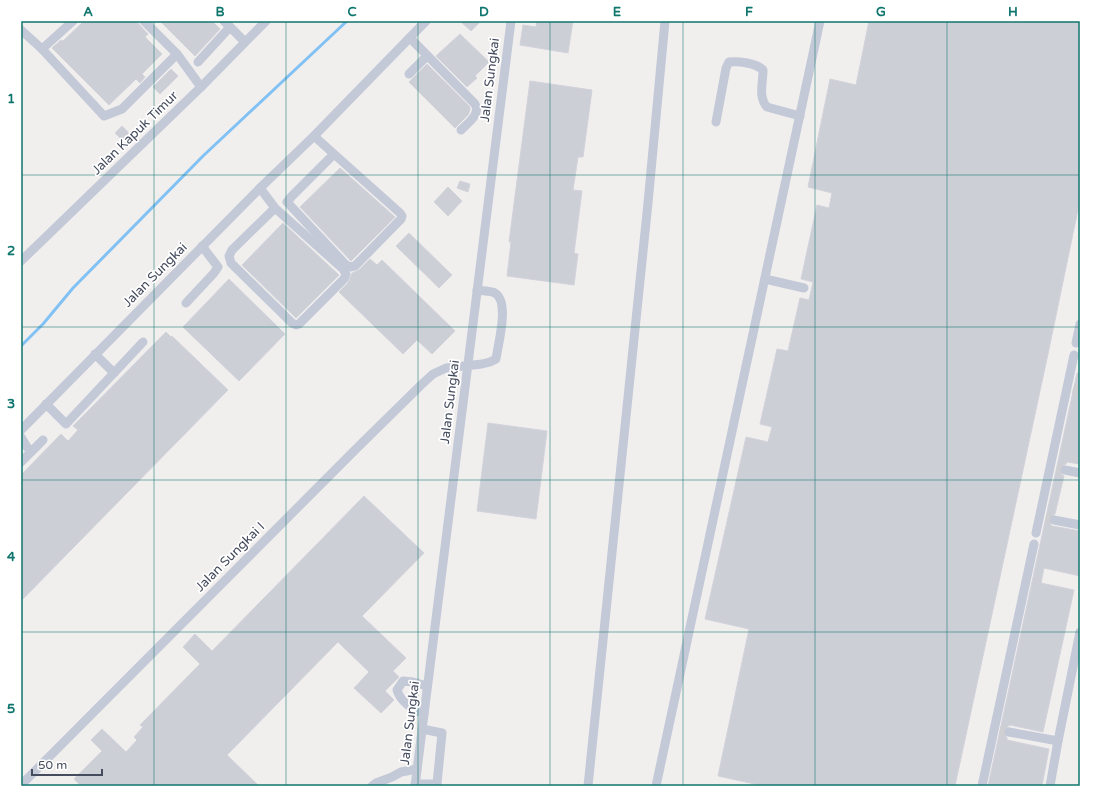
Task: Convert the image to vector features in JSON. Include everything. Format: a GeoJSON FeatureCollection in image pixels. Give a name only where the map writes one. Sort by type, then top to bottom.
{"type":"FeatureCollection","features":[{"type":"Feature","properties":{"kind":"street"},"geometry":{"type":"LineString","coordinates":[[42,50],[73,21]]}},
{"type":"Feature","properties":{"kind":"street"},"geometry":{"type":"LineString","coordinates":[[144,21],[177,54],[201,87]]}},
{"type":"Feature","properties":{"kind":"street","name":"Jalan Kapuk Timur"},"geometry":{"type":"LineString","coordinates":[[21,261],[201,87],[266,21]]}},
{"type":"Feature","properties":{"kind":"street","name":"Jalan Sungkai"},"geometry":{"type":"LineString","coordinates":[[21,430],[202,246],[314,136],[426,21]]}},
{"type":"Feature","properties":{"kind":"street","name":"Jalan Sungkai"},"geometry":{"type":"LineString","coordinates":[[415,785],[511,21]]}},
{"type":"Feature","properties":{"kind":"street"},"geometry":{"type":"LineString","coordinates":[[588,786],[648,203],[664,21]]}},
{"type":"Feature","properties":{"kind":"street"},"geometry":{"type":"LineString","coordinates":[[656,786],[820,21]]}},
{"type":"Feature","properties":{"kind":"street"},"geometry":{"type":"LineString","coordinates":[[198,62],[227,24],[245,42]]}},
{"type":"Feature","properties":{"kind":"street"},"geometry":{"type":"LineString","coordinates":[[21,30],[42,50],[104,116],[122,109],[177,54]]}},
{"type":"Feature","properties":{"kind":"street"},"geometry":{"type":"LineString","coordinates":[[410,38],[426,56],[475,104],[477,113],[461,130]]}},
{"type":"Feature","properties":{"kind":"street"},"geometry":{"type":"LineString","coordinates":[[409,74],[426,56]]}},
{"type":"Feature","properties":{"kind":"street"},"geometry":{"type":"LineString","coordinates":[[716,122],[726,68],[729,62],[760,67],[763,70],[762,95],[764,104],[767,107],[800,116]]}},
{"type":"Feature","properties":{"kind":"street"},"geometry":{"type":"LineString","coordinates":[[314,136],[400,213],[402,216],[401,219],[355,266],[351,267],[346,265],[287,202],[334,154]]}},
{"type":"Feature","properties":{"kind":"street"},"geometry":{"type":"LineString","coordinates":[[260,188],[275,208],[343,269],[346,274],[344,279],[299,324],[296,325],[292,323],[231,263],[228,256],[232,250],[275,208]]}},
{"type":"Feature","properties":{"kind":"street"},"geometry":{"type":"LineString","coordinates":[[186,303],[218,267],[202,246]]}},
{"type":"Feature","properties":{"kind":"street"},"geometry":{"type":"LineString","coordinates":[[765,279],[804,288]]}},
{"type":"Feature","properties":{"kind":"street","name":"Jalan Sungkai I"},"geometry":{"type":"LineString","coordinates":[[21,785],[351,453],[433,374],[446,368],[468,366],[490,362],[496,359],[503,310],[502,300],[495,293],[477,290]]}},
{"type":"Feature","properties":{"kind":"street"},"geometry":{"type":"LineString","coordinates":[[1076,342],[1080,324]]}},
{"type":"Feature","properties":{"kind":"street"},"geometry":{"type":"LineString","coordinates":[[46,404],[66,424],[143,342]]}},
{"type":"Feature","properties":{"kind":"street"},"geometry":{"type":"LineString","coordinates":[[95,354],[114,373]]}},
{"type":"Feature","properties":{"kind":"street"},"geometry":{"type":"LineString","coordinates":[[1036,533],[1046,518],[1057,468],[1074,355]]}},
{"type":"Feature","properties":{"kind":"street"},"geometry":{"type":"LineString","coordinates":[[21,437],[31,451]]}},
{"type":"Feature","properties":{"kind":"street"},"geometry":{"type":"LineString","coordinates":[[21,462],[43,440]]}},
{"type":"Feature","properties":{"kind":"street"},"geometry":{"type":"LineString","coordinates":[[1057,468],[1080,473]]}},
{"type":"Feature","properties":{"kind":"street"},"geometry":{"type":"LineString","coordinates":[[1046,518],[1080,525]]}},
{"type":"Feature","properties":{"kind":"street"},"geometry":{"type":"LineString","coordinates":[[982,786],[1001,731],[1034,544]]}},
{"type":"Feature","properties":{"kind":"street"},"geometry":{"type":"LineString","coordinates":[[1050,786],[1080,632]]}},
{"type":"Feature","properties":{"kind":"street"},"geometry":{"type":"LineString","coordinates":[[424,714],[406,704],[399,697],[397,690],[403,681],[427,686]]}},
{"type":"Feature","properties":{"kind":"street"},"geometry":{"type":"LineString","coordinates":[[415,785],[436,784],[442,733],[422,729]]}},
{"type":"Feature","properties":{"kind":"street"},"geometry":{"type":"LineString","coordinates":[[1001,731],[1058,741]]}},
{"type":"Feature","properties":{"kind":"street"},"geometry":{"type":"LineString","coordinates":[[372,786],[401,772],[417,769]]}},
{"type":"Feature","properties":{"kind":"building"},"geometry":{"type":"Polygon","coordinates":[[[84,21],[136,21],[148,34],[145,37],[162,54],[142,74],[145,77],[140,83],[136,79],[109,105],[52,48],[61,40],[63,41],[84,21]]]}},
{"type":"Feature","properties":{"kind":"building"},"geometry":{"type":"Polygon","coordinates":[[[160,21],[212,21],[220,29],[195,56],[160,21]]]}},
{"type":"Feature","properties":{"kind":"building"},"geometry":{"type":"Polygon","coordinates":[[[460,21],[481,21],[471,31],[460,21]]]}},
{"type":"Feature","properties":{"kind":"building"},"geometry":{"type":"Polygon","coordinates":[[[537,21],[573,21],[568,53],[520,45],[523,25],[536,27],[537,21]]]}},
{"type":"Feature","properties":{"kind":"building"},"geometry":{"type":"Polygon","coordinates":[[[869,21],[1080,21],[1080,200],[955,786],[764,786],[718,776],[749,629],[705,619],[746,437],[768,442],[772,427],[760,424],[777,349],[788,351],[800,298],[809,300],[813,282],[801,279],[817,205],[829,208],[832,193],[808,187],[830,79],[856,85],[869,21]]]}},
{"type":"Feature","properties":{"kind":"building"},"geometry":{"type":"Polygon","coordinates":[[[460,34],[489,62],[475,76],[477,78],[467,87],[436,56],[460,34]]]}},
{"type":"Feature","properties":{"kind":"building"},"geometry":{"type":"Polygon","coordinates":[[[427,64],[470,107],[468,115],[455,128],[409,82],[427,64]]]}},
{"type":"Feature","properties":{"kind":"building"},"geometry":{"type":"Polygon","coordinates":[[[171,69],[178,76],[160,94],[153,87],[171,69]]]}},
{"type":"Feature","properties":{"kind":"building"},"geometry":{"type":"Polygon","coordinates":[[[530,81],[592,90],[583,157],[578,157],[573,190],[582,191],[574,253],[578,254],[574,285],[507,276],[511,242],[509,242],[530,81]]]}},
{"type":"Feature","properties":{"kind":"building"},"geometry":{"type":"Polygon","coordinates":[[[122,126],[130,134],[123,141],[115,133],[122,126]]]}},
{"type":"Feature","properties":{"kind":"building"},"geometry":{"type":"Polygon","coordinates":[[[340,168],[395,217],[351,261],[300,207],[340,168]]]}},
{"type":"Feature","properties":{"kind":"building"},"geometry":{"type":"Polygon","coordinates":[[[460,181],[470,184],[468,192],[457,188],[460,181]]]}},
{"type":"Feature","properties":{"kind":"building"},"geometry":{"type":"Polygon","coordinates":[[[448,187],[462,201],[448,216],[434,202],[448,187]]]}},
{"type":"Feature","properties":{"kind":"building"},"geometry":{"type":"Polygon","coordinates":[[[283,223],[339,275],[296,318],[242,265],[283,223]]]}},
{"type":"Feature","properties":{"kind":"building"},"geometry":{"type":"Polygon","coordinates":[[[409,233],[452,275],[439,288],[396,246],[409,233]]]}},
{"type":"Feature","properties":{"kind":"building"},"geometry":{"type":"Polygon","coordinates":[[[370,259],[377,265],[382,260],[455,331],[432,354],[417,340],[403,354],[339,292],[348,283],[352,273],[359,270],[370,259]]]}},
{"type":"Feature","properties":{"kind":"building"},"geometry":{"type":"Polygon","coordinates":[[[229,279],[285,334],[239,381],[183,327],[229,279]]]}},
{"type":"Feature","properties":{"kind":"building"},"geometry":{"type":"Polygon","coordinates":[[[166,332],[228,390],[21,601],[21,475],[61,434],[68,441],[78,430],[73,426],[166,332]]]}},
{"type":"Feature","properties":{"kind":"building"},"geometry":{"type":"Polygon","coordinates":[[[1077,373],[1080,373],[1080,464],[1067,462],[1066,464],[1060,466],[1059,472],[1064,476],[1055,514],[1050,516],[1048,519],[1052,526],[1080,531],[1080,576],[1044,568],[1041,583],[1074,590],[1043,732],[1010,725],[1003,731],[1007,740],[1049,749],[1042,786],[988,786],[1077,373]]]}},
{"type":"Feature","properties":{"kind":"building"},"geometry":{"type":"Polygon","coordinates":[[[488,423],[547,431],[536,519],[477,511],[488,423]]]}},
{"type":"Feature","properties":{"kind":"building"},"geometry":{"type":"Polygon","coordinates":[[[364,496],[424,553],[362,616],[406,658],[393,671],[399,677],[385,691],[394,700],[381,713],[354,688],[369,672],[338,642],[227,755],[259,786],[81,786],[74,779],[102,751],[91,740],[102,729],[126,752],[137,740],[134,737],[143,727],[140,725],[200,664],[183,647],[195,634],[212,651],[364,496]]]}},
{"type":"Feature","properties":{"kind":"waterway"},"geometry":{"type":"LineString","coordinates":[[21,346],[43,324],[73,288],[203,156],[347,21]]}},
{"type":"Feature","properties":{"kind":"tunnel"},"geometry":{"type":"LineString","coordinates":[[1073,389],[1080,391]]}},
{"type":"Feature","properties":{"kind":"tunnel"},"geometry":{"type":"LineString","coordinates":[[1057,468],[1065,470]]}},
{"type":"Feature","properties":{"kind":"tunnel"},"geometry":{"type":"LineString","coordinates":[[1046,518],[1054,520]]}},
{"type":"Feature","properties":{"kind":"tunnel"},"geometry":{"type":"LineString","coordinates":[[1000,731],[1009,732]]}}]}
